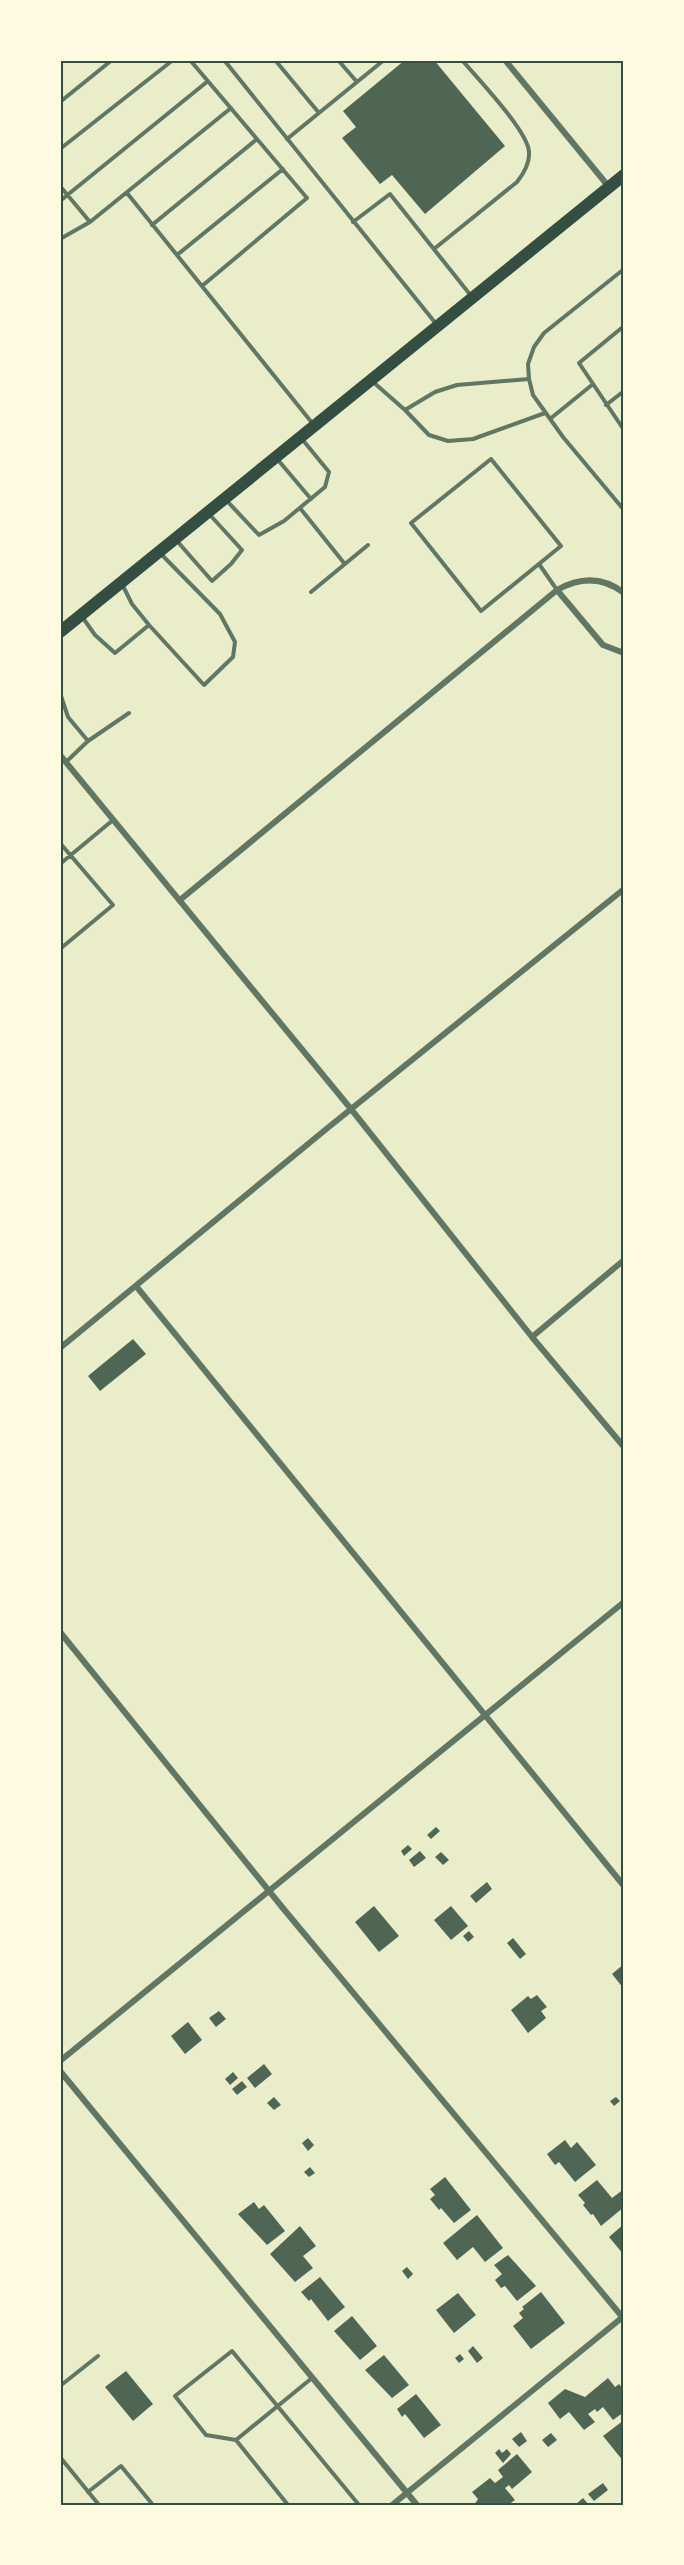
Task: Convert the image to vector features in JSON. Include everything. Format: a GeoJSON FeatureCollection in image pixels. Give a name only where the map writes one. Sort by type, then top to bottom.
{"type":"FeatureCollection","features":[{"type":"Feature","properties":{"kind":"main road"},"geometry":{"type":"LineString","coordinates":[[60,632],[624,175]]}},
{"type":"Feature","properties":{"kind":"street"},"geometry":{"type":"LineString","coordinates":[[505,60],[609,187]]}},
{"type":"Feature","properties":{"kind":"street"},"geometry":{"type":"LineString","coordinates":[[180,900],[557,590],[582,578],[597,580],[624,593]]}},
{"type":"Feature","properties":{"kind":"street"},"geometry":{"type":"LineString","coordinates":[[557,590],[603,645],[624,653]]}},
{"type":"Feature","properties":{"kind":"street"},"geometry":{"type":"LineString","coordinates":[[60,755],[351,1109],[532,1337],[624,1447]]}},
{"type":"Feature","properties":{"kind":"street"},"geometry":{"type":"LineString","coordinates":[[60,1348],[624,889]]}},
{"type":"Feature","properties":{"kind":"street"},"geometry":{"type":"LineString","coordinates":[[532,1337],[624,1260]]}},
{"type":"Feature","properties":{"kind":"street"},"geometry":{"type":"LineString","coordinates":[[136,1286],[624,1886]]}},
{"type":"Feature","properties":{"kind":"street"},"geometry":{"type":"LineString","coordinates":[[60,2061],[624,1602]]}},
{"type":"Feature","properties":{"kind":"street"},"geometry":{"type":"LineString","coordinates":[[60,1632],[269,1891],[624,2318],[392,2505]]}},
{"type":"Feature","properties":{"kind":"street"},"geometry":{"type":"LineString","coordinates":[[60,2071],[417,2505]]}},
{"type":"Feature","properties":{"kind":"lane"},"geometry":{"type":"LineString","coordinates":[[60,102],[112,60]]}},
{"type":"Feature","properties":{"kind":"lane"},"geometry":{"type":"LineString","coordinates":[[60,149],[173,60]]}},
{"type":"Feature","properties":{"kind":"lane"},"geometry":{"type":"LineString","coordinates":[[190,60],[307,198],[202,286]]}},
{"type":"Feature","properties":{"kind":"lane"},"geometry":{"type":"LineString","coordinates":[[224,60],[438,326]]}},
{"type":"Feature","properties":{"kind":"lane"},"geometry":{"type":"LineString","coordinates":[[275,60],[319,113]]}},
{"type":"Feature","properties":{"kind":"lane"},"geometry":{"type":"LineString","coordinates":[[338,60],[357,82]]}},
{"type":"Feature","properties":{"kind":"lane"},"geometry":{"type":"LineString","coordinates":[[287,139],[384,60]]}},
{"type":"Feature","properties":{"kind":"lane"},"geometry":{"type":"LineString","coordinates":[[434,249],[517,182],[528,163],[529,152],[522,133],[462,60]]}},
{"type":"Feature","properties":{"kind":"lane"},"geometry":{"type":"LineString","coordinates":[[60,201],[208,81]]}},
{"type":"Feature","properties":{"kind":"lane"},"geometry":{"type":"LineString","coordinates":[[60,239],[90,222],[231,108]]}},
{"type":"Feature","properties":{"kind":"lane"},"geometry":{"type":"LineString","coordinates":[[152,225],[257,139]]}},
{"type":"Feature","properties":{"kind":"lane"},"geometry":{"type":"LineString","coordinates":[[177,255],[283,169]]}},
{"type":"Feature","properties":{"kind":"lane"},"geometry":{"type":"LineString","coordinates":[[60,186],[90,222]]}},
{"type":"Feature","properties":{"kind":"lane"},"geometry":{"type":"LineString","coordinates":[[127,193],[315,425]]}},
{"type":"Feature","properties":{"kind":"lane"},"geometry":{"type":"LineString","coordinates":[[353,222],[390,194],[473,297]]}},
{"type":"Feature","properties":{"kind":"lane"},"geometry":{"type":"LineString","coordinates":[[624,269],[544,333],[534,347],[528,364],[528,379],[533,395],[624,510]]}},
{"type":"Feature","properties":{"kind":"lane"},"geometry":{"type":"LineString","coordinates":[[624,326],[579,363],[624,430]]}},
{"type":"Feature","properties":{"kind":"lane"},"geometry":{"type":"LineString","coordinates":[[405,410],[435,392],[457,386],[528,379]]}},
{"type":"Feature","properties":{"kind":"lane"},"geometry":{"type":"LineString","coordinates":[[371,380],[429,435],[448,441],[473,439],[545,413]]}},
{"type":"Feature","properties":{"kind":"lane"},"geometry":{"type":"LineString","coordinates":[[550,419],[593,384]]}},
{"type":"Feature","properties":{"kind":"lane"},"geometry":{"type":"LineString","coordinates":[[606,405],[624,391]]}},
{"type":"Feature","properties":{"kind":"lane"},"geometry":{"type":"LineString","coordinates":[[225,498],[259,535],[284,521],[326,487],[329,472],[301,437]]}},
{"type":"Feature","properties":{"kind":"lane"},"geometry":{"type":"LineString","coordinates":[[276,457],[311,499]]}},
{"type":"Feature","properties":{"kind":"lane"},"geometry":{"type":"LineString","coordinates":[[491,459],[561,546],[538,564],[481,611],[411,523],[491,459]]}},
{"type":"Feature","properties":{"kind":"lane"},"geometry":{"type":"LineString","coordinates":[[300,508],[344,563]]}},
{"type":"Feature","properties":{"kind":"lane"},"geometry":{"type":"LineString","coordinates":[[175,538],[212,581],[231,564],[242,550],[208,512]]}},
{"type":"Feature","properties":{"kind":"lane"},"geometry":{"type":"LineString","coordinates":[[311,592],[344,563],[368,546]]}},
{"type":"Feature","properties":{"kind":"lane"},"geometry":{"type":"LineString","coordinates":[[121,582],[132,604],[148,625],[204,685],[233,657],[235,642],[220,614],[159,552]]}},
{"type":"Feature","properties":{"kind":"lane"},"geometry":{"type":"LineString","coordinates":[[538,564],[557,590]]}},
{"type":"Feature","properties":{"kind":"lane"},"geometry":{"type":"LineString","coordinates":[[80,615],[95,635],[115,652],[148,625]]}},
{"type":"Feature","properties":{"kind":"lane"},"geometry":{"type":"LineString","coordinates":[[60,693],[68,717],[88,741]]}},
{"type":"Feature","properties":{"kind":"lane"},"geometry":{"type":"LineString","coordinates":[[66,762],[88,741],[129,713]]}},
{"type":"Feature","properties":{"kind":"lane"},"geometry":{"type":"LineString","coordinates":[[60,864],[113,820]]}},
{"type":"Feature","properties":{"kind":"lane"},"geometry":{"type":"LineString","coordinates":[[60,843],[113,905],[60,949]]}},
{"type":"Feature","properties":{"kind":"lane"},"geometry":{"type":"LineString","coordinates":[[288,2505],[236,2440],[206,2435],[175,2396],[232,2351],[359,2505]]}},
{"type":"Feature","properties":{"kind":"lane"},"geometry":{"type":"LineString","coordinates":[[60,2386],[98,2355]]}},
{"type":"Feature","properties":{"kind":"lane"},"geometry":{"type":"LineString","coordinates":[[236,2440],[312,2377]]}},
{"type":"Feature","properties":{"kind":"lane"},"geometry":{"type":"LineString","coordinates":[[60,2457],[97,2504]]}},
{"type":"Feature","properties":{"kind":"lane"},"geometry":{"type":"LineString","coordinates":[[88,2492],[121,2466],[153,2505]]}},
{"type":"Feature","properties":{"kind":"building"},"geometry":{"type":"Polygon","coordinates":[[[405,60],[434,60],[505,146],[425,214],[392,175],[380,184],[342,138],[356,127],[343,111],[405,60]]]}},
{"type":"Feature","properties":{"kind":"building"},"geometry":{"type":"Polygon","coordinates":[[[133,1339],[146,1354],[100,1391],[88,1376],[133,1339]]]}},
{"type":"Feature","properties":{"kind":"building"},"geometry":{"type":"Polygon","coordinates":[[[436,1827],[440,1831],[431,1839],[427,1835],[436,1827]]]}},
{"type":"Feature","properties":{"kind":"building"},"geometry":{"type":"Polygon","coordinates":[[[408,1845],[412,1849],[404,1856],[401,1851],[408,1845]]]}},
{"type":"Feature","properties":{"kind":"building"},"geometry":{"type":"Polygon","coordinates":[[[420,1851],[426,1858],[414,1867],[409,1860],[420,1851]]]}},
{"type":"Feature","properties":{"kind":"building"},"geometry":{"type":"Polygon","coordinates":[[[441,1852],[449,1860],[443,1865],[435,1857],[441,1852]]]}},
{"type":"Feature","properties":{"kind":"building"},"geometry":{"type":"Polygon","coordinates":[[[487,1882],[492,1889],[476,1903],[470,1896],[487,1882]]]}},
{"type":"Feature","properties":{"kind":"building"},"geometry":{"type":"Polygon","coordinates":[[[374,1906],[399,1936],[379,1952],[355,1922],[374,1906]]]}},
{"type":"Feature","properties":{"kind":"building"},"geometry":{"type":"Polygon","coordinates":[[[451,1906],[468,1926],[451,1940],[434,1920],[451,1906]]]}},
{"type":"Feature","properties":{"kind":"building"},"geometry":{"type":"Polygon","coordinates":[[[469,1931],[474,1937],[468,1942],[463,1936],[469,1931]]]}},
{"type":"Feature","properties":{"kind":"building"},"geometry":{"type":"Polygon","coordinates":[[[513,1938],[526,1954],[520,1959],[507,1943],[513,1938]]]}},
{"type":"Feature","properties":{"kind":"building"},"geometry":{"type":"Polygon","coordinates":[[[624,1964],[624,1989],[612,1974],[624,1964]]]}},
{"type":"Feature","properties":{"kind":"building"},"geometry":{"type":"Polygon","coordinates":[[[537,1995],[547,2007],[541,2011],[546,2018],[528,2033],[511,2010],[528,1996],[531,1999],[537,1995]]]}},
{"type":"Feature","properties":{"kind":"building"},"geometry":{"type":"Polygon","coordinates":[[[219,2011],[226,2019],[216,2027],[209,2018],[219,2011]]]}},
{"type":"Feature","properties":{"kind":"building"},"geometry":{"type":"Polygon","coordinates":[[[188,2022],[202,2040],[185,2054],[171,2036],[188,2022]]]}},
{"type":"Feature","properties":{"kind":"building"},"geometry":{"type":"Polygon","coordinates":[[[264,2064],[272,2074],[255,2088],[247,2078],[264,2064]]]}},
{"type":"Feature","properties":{"kind":"building"},"geometry":{"type":"Polygon","coordinates":[[[233,2072],[238,2078],[230,2085],[225,2079],[233,2072]]]}},
{"type":"Feature","properties":{"kind":"building"},"geometry":{"type":"Polygon","coordinates":[[[242,2081],[247,2087],[237,2095],[232,2089],[242,2081]]]}},
{"type":"Feature","properties":{"kind":"building"},"geometry":{"type":"Polygon","coordinates":[[[274,2097],[281,2105],[274,2110],[267,2103],[274,2097]]]}},
{"type":"Feature","properties":{"kind":"building"},"geometry":{"type":"Polygon","coordinates":[[[616,2097],[620,2101],[614,2106],[610,2101],[616,2097]]]}},
{"type":"Feature","properties":{"kind":"building"},"geometry":{"type":"Polygon","coordinates":[[[308,2138],[314,2145],[308,2151],[302,2143],[308,2138]]]}},
{"type":"Feature","properties":{"kind":"building"},"geometry":{"type":"Polygon","coordinates":[[[565,2140],[571,2148],[577,2142],[596,2165],[575,2182],[559,2162],[555,2165],[547,2154],[565,2140]]]}},
{"type":"Feature","properties":{"kind":"building"},"geometry":{"type":"Polygon","coordinates":[[[310,2167],[315,2173],[309,2177],[304,2172],[310,2167]]]}},
{"type":"Feature","properties":{"kind":"building"},"geometry":{"type":"Polygon","coordinates":[[[445,2177],[471,2210],[454,2223],[430,2199],[435,2195],[430,2189],[445,2177]]]}},
{"type":"Feature","properties":{"kind":"building"},"geometry":{"type":"Polygon","coordinates":[[[597,2180],[612,2198],[624,2189],[624,2207],[601,2226],[583,2205],[585,2203],[578,2195],[597,2180]]]}},
{"type":"Feature","properties":{"kind":"building"},"geometry":{"type":"Polygon","coordinates":[[[254,2202],[259,2209],[264,2205],[285,2231],[267,2245],[238,2214],[254,2202]]]}},
{"type":"Feature","properties":{"kind":"building"},"geometry":{"type":"Polygon","coordinates":[[[477,2215],[503,2248],[485,2262],[473,2247],[457,2260],[443,2243],[477,2215]]]}},
{"type":"Feature","properties":{"kind":"building"},"geometry":{"type":"Polygon","coordinates":[[[624,2224],[624,2255],[609,2237],[624,2224]]]}},
{"type":"Feature","properties":{"kind":"building"},"geometry":{"type":"Polygon","coordinates":[[[300,2226],[316,2246],[303,2256],[313,2268],[295,2282],[270,2254],[300,2226]]]}},
{"type":"Feature","properties":{"kind":"building"},"geometry":{"type":"Polygon","coordinates":[[[508,2255],[536,2286],[517,2301],[505,2286],[501,2288],[495,2280],[502,2274],[494,2265],[508,2255]]]}},
{"type":"Feature","properties":{"kind":"building"},"geometry":{"type":"Polygon","coordinates":[[[407,2267],[413,2274],[408,2279],[402,2271],[407,2267]]]}},
{"type":"Feature","properties":{"kind":"building"},"geometry":{"type":"Polygon","coordinates":[[[320,2277],[345,2307],[328,2321],[311,2299],[309,2301],[301,2292],[320,2277]]]}},
{"type":"Feature","properties":{"kind":"building"},"geometry":{"type":"Polygon","coordinates":[[[541,2292],[565,2323],[531,2349],[513,2326],[523,2318],[519,2313],[524,2309],[522,2307],[541,2292]]]}},
{"type":"Feature","properties":{"kind":"building"},"geometry":{"type":"Polygon","coordinates":[[[458,2293],[476,2315],[454,2333],[436,2310],[458,2293]]]}},
{"type":"Feature","properties":{"kind":"building"},"geometry":{"type":"Polygon","coordinates":[[[352,2316],[377,2346],[360,2360],[334,2331],[352,2316]]]}},
{"type":"Feature","properties":{"kind":"building"},"geometry":{"type":"Polygon","coordinates":[[[473,2346],[483,2358],[477,2363],[468,2351],[473,2346]]]}},
{"type":"Feature","properties":{"kind":"building"},"geometry":{"type":"Polygon","coordinates":[[[460,2354],[464,2359],[459,2363],[455,2358],[460,2354]]]}},
{"type":"Feature","properties":{"kind":"building"},"geometry":{"type":"Polygon","coordinates":[[[384,2355],[409,2385],[392,2398],[365,2370],[384,2355]]]}},
{"type":"Feature","properties":{"kind":"building"},"geometry":{"type":"Polygon","coordinates":[[[126,2371],[153,2404],[133,2421],[105,2387],[126,2371]]]}},
{"type":"Feature","properties":{"kind":"building"},"geometry":{"type":"Polygon","coordinates":[[[608,2378],[615,2387],[619,2384],[624,2390],[624,2412],[613,2420],[603,2407],[597,2412],[595,2409],[588,2414],[595,2422],[584,2430],[569,2412],[560,2419],[548,2403],[565,2389],[585,2397],[608,2378]]]}},
{"type":"Feature","properties":{"kind":"building"},"geometry":{"type":"Polygon","coordinates":[[[416,2394],[441,2425],[424,2438],[405,2414],[402,2417],[397,2409],[416,2394]]]}},
{"type":"Feature","properties":{"kind":"building"},"geometry":{"type":"Polygon","coordinates":[[[624,2420],[624,2462],[603,2436],[624,2420]]]}},
{"type":"Feature","properties":{"kind":"building"},"geometry":{"type":"Polygon","coordinates":[[[521,2432],[527,2441],[519,2447],[512,2439],[521,2432]]]}},
{"type":"Feature","properties":{"kind":"building"},"geometry":{"type":"Polygon","coordinates":[[[551,2433],[557,2440],[548,2447],[542,2440],[551,2433]]]}},
{"type":"Feature","properties":{"kind":"building"},"geometry":{"type":"Polygon","coordinates":[[[499,2449],[502,2453],[507,2449],[511,2454],[503,2463],[495,2453],[499,2449]]]}},
{"type":"Feature","properties":{"kind":"building"},"geometry":{"type":"Polygon","coordinates":[[[517,2454],[532,2472],[512,2489],[509,2485],[505,2488],[515,2500],[508,2505],[474,2505],[478,2499],[472,2492],[490,2478],[495,2483],[503,2477],[498,2470],[517,2454]]]}},
{"type":"Feature","properties":{"kind":"building"},"geometry":{"type":"Polygon","coordinates":[[[603,2483],[608,2490],[594,2501],[588,2494],[603,2483]]]}},
{"type":"Feature","properties":{"kind":"building"},"geometry":{"type":"Polygon","coordinates":[[[583,2498],[589,2505],[575,2505],[583,2498]]]}}]}
